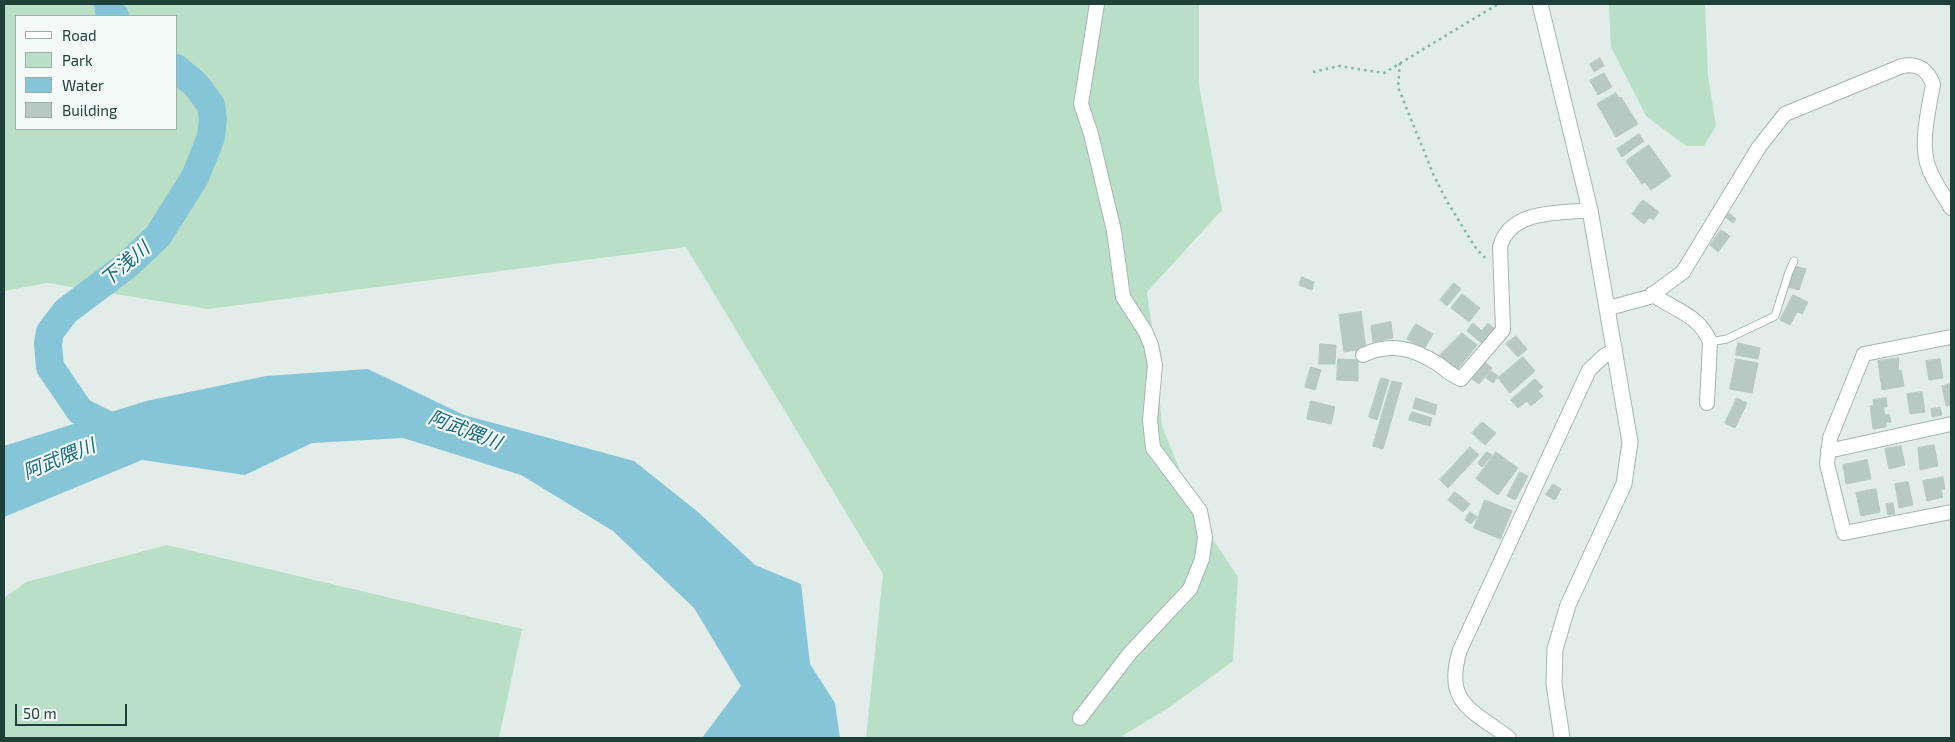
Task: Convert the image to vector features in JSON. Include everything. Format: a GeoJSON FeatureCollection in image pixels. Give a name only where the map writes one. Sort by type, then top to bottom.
{"type":"FeatureCollection","features":[{"type":"Feature","properties":{"kind":"street"},"geometry":{"type":"LineString","coordinates":[[1080,718],[1130,653],[1190,589],[1202,560],[1205,537],[1200,511],[1153,448],[1150,420],[1155,365],[1151,345],[1145,331],[1123,297],[1114,231],[1091,134],[1081,104],[1097,4]]}},
{"type":"Feature","properties":{"kind":"street"},"geometry":{"type":"LineString","coordinates":[[1540,4],[1590,210],[1629,432],[1627,472],[1621,491],[1574,591],[1559,631],[1553,672],[1562,738]]}},
{"type":"Feature","properties":{"kind":"street"},"geometry":{"type":"LineString","coordinates":[[1608,308],[1624,305],[1652,294],[1676,278],[1688,266],[1759,147],[1779,119],[1785,114],[1902,66],[1912,64],[1920,66],[1929,75],[1933,84],[1925,143],[1926,158],[1928,167],[1951,208]]}},
{"type":"Feature","properties":{"kind":"street"},"geometry":{"type":"LineString","coordinates":[[1363,355],[1389,347],[1403,348],[1418,352],[1461,380],[1502,330],[1500,247],[1503,236],[1514,223],[1526,218],[1590,210]]}},
{"type":"Feature","properties":{"kind":"street"},"geometry":{"type":"LineString","coordinates":[[1652,294],[1699,322],[1710,342],[1707,403]]}},
{"type":"Feature","properties":{"kind":"street"},"geometry":{"type":"LineString","coordinates":[[1951,338],[1864,354],[1830,438],[1827,464],[1844,533],[1951,512]]}},
{"type":"Feature","properties":{"kind":"street"},"geometry":{"type":"LineString","coordinates":[[1509,738],[1465,707],[1456,688],[1454,669],[1460,650],[1589,370],[1615,350]]}},
{"type":"Feature","properties":{"kind":"street"},"geometry":{"type":"LineString","coordinates":[[1828,451],[1951,424]]}},
{"type":"Feature","properties":{"kind":"lane"},"geometry":{"type":"LineString","coordinates":[[1710,342],[1727,339],[1775,316],[1794,261]]}},
{"type":"Feature","properties":{"kind":"path"},"geometry":{"type":"LineString","coordinates":[[1313,72],[1339,66],[1384,73],[1498,4]]}},
{"type":"Feature","properties":{"kind":"path"},"geometry":{"type":"LineString","coordinates":[[1400,63],[1398,87],[1434,176],[1476,247],[1490,264],[1501,272]]}},
{"type":"Feature","properties":{"kind":"green space"},"geometry":{"type":"Polygon","coordinates":[[[4,4],[1199,4],[1199,85],[1222,210],[1147,292],[1156,357],[1162,426],[1200,520],[1238,577],[1233,661],[1170,707],[1119,738],[866,738],[883,574],[686,247],[208,309],[47,283],[4,291],[4,4]]]}},
{"type":"Feature","properties":{"kind":"green space"},"geometry":{"type":"Polygon","coordinates":[[[1609,4],[1705,4],[1708,75],[1716,126],[1704,146],[1686,146],[1646,116],[1611,47],[1609,4]]]}},
{"type":"Feature","properties":{"kind":"green space"},"geometry":{"type":"Polygon","coordinates":[[[167,545],[522,629],[499,738],[4,738],[4,598],[26,582],[167,545]]]}},
{"type":"Feature","properties":{"kind":"water","name":"阿武隈川"},"geometry":{"type":"Polygon","coordinates":[[[368,369],[464,415],[634,461],[698,512],[755,565],[801,584],[810,664],[835,703],[840,738],[702,738],[741,686],[694,608],[613,531],[521,475],[403,438],[312,443],[245,475],[142,460],[4,517],[4,446],[146,401],[266,376],[368,369]]]}},
{"type":"Feature","properties":{"kind":"building"},"geometry":{"type":"Polygon","coordinates":[[[1600,58],[1604,66],[1594,72],[1590,64],[1600,58]]]}},
{"type":"Feature","properties":{"kind":"building"},"geometry":{"type":"Polygon","coordinates":[[[1604,73],[1612,87],[1598,95],[1590,81],[1604,73]]]}},
{"type":"Feature","properties":{"kind":"building"},"geometry":{"type":"Polygon","coordinates":[[[1616,93],[1619,98],[1621,97],[1638,124],[1616,137],[1597,104],[1616,93]]]}},
{"type":"Feature","properties":{"kind":"building"},"geometry":{"type":"Polygon","coordinates":[[[1639,134],[1644,141],[1622,157],[1617,149],[1639,134]]]}},
{"type":"Feature","properties":{"kind":"building"},"geometry":{"type":"Polygon","coordinates":[[[1649,145],[1671,176],[1651,190],[1645,182],[1642,184],[1626,161],[1649,145]]]}},
{"type":"Feature","properties":{"kind":"building"},"geometry":{"type":"Polygon","coordinates":[[[1643,200],[1659,212],[1653,220],[1650,217],[1644,224],[1632,214],[1643,200]]]}},
{"type":"Feature","properties":{"kind":"building"},"geometry":{"type":"Polygon","coordinates":[[[1729,213],[1736,219],[1733,223],[1725,217],[1729,213]]]}},
{"type":"Feature","properties":{"kind":"building"},"geometry":{"type":"Polygon","coordinates":[[[1721,230],[1730,236],[1718,252],[1710,245],[1721,230]]]}},
{"type":"Feature","properties":{"kind":"building"},"geometry":{"type":"Polygon","coordinates":[[[1795,266],[1806,269],[1799,290],[1788,287],[1795,266]]]}},
{"type":"Feature","properties":{"kind":"building"},"geometry":{"type":"Polygon","coordinates":[[[1302,277],[1314,282],[1312,290],[1299,285],[1302,277]]]}},
{"type":"Feature","properties":{"kind":"building"},"geometry":{"type":"Polygon","coordinates":[[[1454,283],[1461,289],[1447,306],[1440,300],[1454,283]]]}},
{"type":"Feature","properties":{"kind":"building"},"geometry":{"type":"Polygon","coordinates":[[[1462,294],[1480,308],[1469,322],[1451,308],[1462,294]]]}},
{"type":"Feature","properties":{"kind":"building"},"geometry":{"type":"Polygon","coordinates":[[[1793,295],[1808,302],[1802,314],[1797,312],[1790,325],[1780,320],[1793,295]]]}},
{"type":"Feature","properties":{"kind":"building"},"geometry":{"type":"Polygon","coordinates":[[[1361,312],[1366,349],[1344,352],[1339,315],[1361,312]]]}},
{"type":"Feature","properties":{"kind":"building"},"geometry":{"type":"Polygon","coordinates":[[[1391,322],[1393,338],[1373,342],[1371,326],[1391,322]]]}},
{"type":"Feature","properties":{"kind":"building"},"geometry":{"type":"Polygon","coordinates":[[[1473,323],[1482,331],[1488,323],[1499,332],[1486,347],[1467,331],[1473,323]]]}},
{"type":"Feature","properties":{"kind":"building"},"geometry":{"type":"Polygon","coordinates":[[[1416,324],[1433,334],[1424,349],[1407,339],[1416,324]]]}},
{"type":"Feature","properties":{"kind":"building"},"geometry":{"type":"Polygon","coordinates":[[[1462,333],[1477,345],[1457,370],[1439,356],[1462,333]]]}},
{"type":"Feature","properties":{"kind":"building"},"geometry":{"type":"Polygon","coordinates":[[[1516,336],[1527,349],[1518,357],[1506,344],[1516,336]]]}},
{"type":"Feature","properties":{"kind":"building"},"geometry":{"type":"Polygon","coordinates":[[[1738,343],[1760,348],[1758,359],[1736,355],[1738,343]]]}},
{"type":"Feature","properties":{"kind":"building"},"geometry":{"type":"Polygon","coordinates":[[[1320,344],[1336,345],[1335,364],[1319,364],[1320,344]]]}},
{"type":"Feature","properties":{"kind":"building"},"geometry":{"type":"Polygon","coordinates":[[[1523,357],[1535,371],[1510,393],[1498,378],[1523,357]]]}},
{"type":"Feature","properties":{"kind":"building"},"geometry":{"type":"Polygon","coordinates":[[[1899,358],[1898,371],[1901,370],[1904,386],[1882,390],[1878,361],[1899,358]]]}},
{"type":"Feature","properties":{"kind":"building"},"geometry":{"type":"Polygon","coordinates":[[[1338,359],[1358,360],[1358,381],[1337,380],[1338,359]]]}},
{"type":"Feature","properties":{"kind":"building"},"geometry":{"type":"Polygon","coordinates":[[[1481,359],[1492,368],[1479,384],[1468,376],[1481,359]]]}},
{"type":"Feature","properties":{"kind":"building"},"geometry":{"type":"Polygon","coordinates":[[[1736,359],[1758,363],[1752,393],[1730,389],[1736,359]]]}},
{"type":"Feature","properties":{"kind":"building"},"geometry":{"type":"Polygon","coordinates":[[[1940,359],[1943,378],[1929,380],[1926,361],[1940,359]]]}},
{"type":"Feature","properties":{"kind":"building"},"geometry":{"type":"Polygon","coordinates":[[[1311,367],[1321,370],[1315,390],[1305,387],[1311,367]]]}},
{"type":"Feature","properties":{"kind":"building"},"geometry":{"type":"Polygon","coordinates":[[[1491,371],[1498,376],[1493,383],[1486,378],[1491,371]]]}},
{"type":"Feature","properties":{"kind":"building"},"geometry":{"type":"Polygon","coordinates":[[[1381,378],[1389,380],[1377,420],[1369,417],[1381,378]]]}},
{"type":"Feature","properties":{"kind":"building"},"geometry":{"type":"Polygon","coordinates":[[[1535,379],[1543,387],[1538,391],[1543,396],[1531,406],[1527,401],[1518,408],[1511,400],[1535,379]]]}},
{"type":"Feature","properties":{"kind":"building"},"geometry":{"type":"Polygon","coordinates":[[[1392,381],[1402,383],[1383,449],[1373,446],[1392,381]]]}},
{"type":"Feature","properties":{"kind":"building"},"geometry":{"type":"Polygon","coordinates":[[[1951,384],[1951,405],[1946,406],[1942,386],[1951,384]]]}},
{"type":"Feature","properties":{"kind":"building"},"geometry":{"type":"Polygon","coordinates":[[[1922,392],[1925,412],[1910,414],[1907,394],[1922,392]]]}},
{"type":"Feature","properties":{"kind":"building"},"geometry":{"type":"Polygon","coordinates":[[[1416,398],[1437,405],[1435,415],[1413,408],[1416,398]]]}},
{"type":"Feature","properties":{"kind":"building"},"geometry":{"type":"Polygon","coordinates":[[[1737,398],[1747,403],[1735,428],[1725,423],[1737,398]]]}},
{"type":"Feature","properties":{"kind":"building"},"geometry":{"type":"Polygon","coordinates":[[[1886,398],[1887,407],[1883,407],[1885,415],[1889,414],[1891,422],[1886,422],[1886,427],[1873,429],[1870,406],[1874,406],[1873,400],[1886,398]]]}},
{"type":"Feature","properties":{"kind":"building"},"geometry":{"type":"Polygon","coordinates":[[[1311,401],[1335,407],[1331,424],[1307,419],[1311,401]]]}},
{"type":"Feature","properties":{"kind":"building"},"geometry":{"type":"Polygon","coordinates":[[[1940,408],[1942,415],[1932,417],[1931,409],[1940,408]]]}},
{"type":"Feature","properties":{"kind":"building"},"geometry":{"type":"Polygon","coordinates":[[[1412,412],[1432,418],[1430,426],[1409,420],[1412,412]]]}},
{"type":"Feature","properties":{"kind":"building"},"geometry":{"type":"Polygon","coordinates":[[[1482,422],[1496,433],[1485,445],[1472,433],[1482,422]]]}},
{"type":"Feature","properties":{"kind":"building"},"geometry":{"type":"Polygon","coordinates":[[[1934,445],[1938,466],[1920,470],[1918,448],[1934,445]]]}},
{"type":"Feature","properties":{"kind":"building"},"geometry":{"type":"Polygon","coordinates":[[[1901,446],[1905,465],[1889,469],[1885,449],[1901,446]]]}},
{"type":"Feature","properties":{"kind":"building"},"geometry":{"type":"Polygon","coordinates":[[[1470,447],[1479,455],[1448,488],[1440,480],[1470,447]]]}},
{"type":"Feature","properties":{"kind":"building"},"geometry":{"type":"Polygon","coordinates":[[[1487,452],[1492,455],[1482,467],[1478,463],[1487,452]]]}},
{"type":"Feature","properties":{"kind":"building"},"geometry":{"type":"Polygon","coordinates":[[[1496,452],[1518,468],[1498,495],[1476,479],[1496,452]]]}},
{"type":"Feature","properties":{"kind":"building"},"geometry":{"type":"Polygon","coordinates":[[[1867,460],[1871,479],[1846,484],[1843,465],[1867,460]]]}},
{"type":"Feature","properties":{"kind":"building"},"geometry":{"type":"Polygon","coordinates":[[[1520,472],[1528,476],[1515,500],[1507,496],[1520,472]]]}},
{"type":"Feature","properties":{"kind":"building"},"geometry":{"type":"Polygon","coordinates":[[[1943,477],[1945,489],[1941,490],[1943,497],[1927,501],[1923,481],[1943,477]]]}},
{"type":"Feature","properties":{"kind":"building"},"geometry":{"type":"Polygon","coordinates":[[[1908,482],[1913,505],[1899,508],[1895,484],[1908,482]]]}},
{"type":"Feature","properties":{"kind":"building"},"geometry":{"type":"Polygon","coordinates":[[[1553,484],[1561,489],[1555,500],[1546,495],[1553,484]]]}},
{"type":"Feature","properties":{"kind":"building"},"geometry":{"type":"Polygon","coordinates":[[[1876,489],[1880,512],[1861,516],[1856,493],[1876,489]]]}},
{"type":"Feature","properties":{"kind":"building"},"geometry":{"type":"Polygon","coordinates":[[[1455,492],[1470,504],[1463,512],[1448,500],[1455,492]]]}},
{"type":"Feature","properties":{"kind":"building"},"geometry":{"type":"Polygon","coordinates":[[[1485,500],[1512,511],[1500,539],[1474,528],[1485,500]]]}},
{"type":"Feature","properties":{"kind":"building"},"geometry":{"type":"Polygon","coordinates":[[[1893,503],[1895,514],[1888,515],[1886,504],[1893,503]]]}},
{"type":"Feature","properties":{"kind":"building"},"geometry":{"type":"Polygon","coordinates":[[[1470,512],[1477,517],[1471,524],[1465,520],[1470,512]]]}},
{"type":"Feature","properties":{"kind":"waterway","name":"下浅川"},"geometry":{"type":"LineString","coordinates":[[108,4],[109,11],[114,15]]}},
{"type":"Feature","properties":{"kind":"waterway","name":"下浅川"},"geometry":{"type":"LineString","coordinates":[[124,433],[80,411],[50,367],[48,344],[50,332],[66,311],[126,266],[158,236],[195,177],[211,137],[213,119],[211,105],[196,85],[178,70]]}}]}
